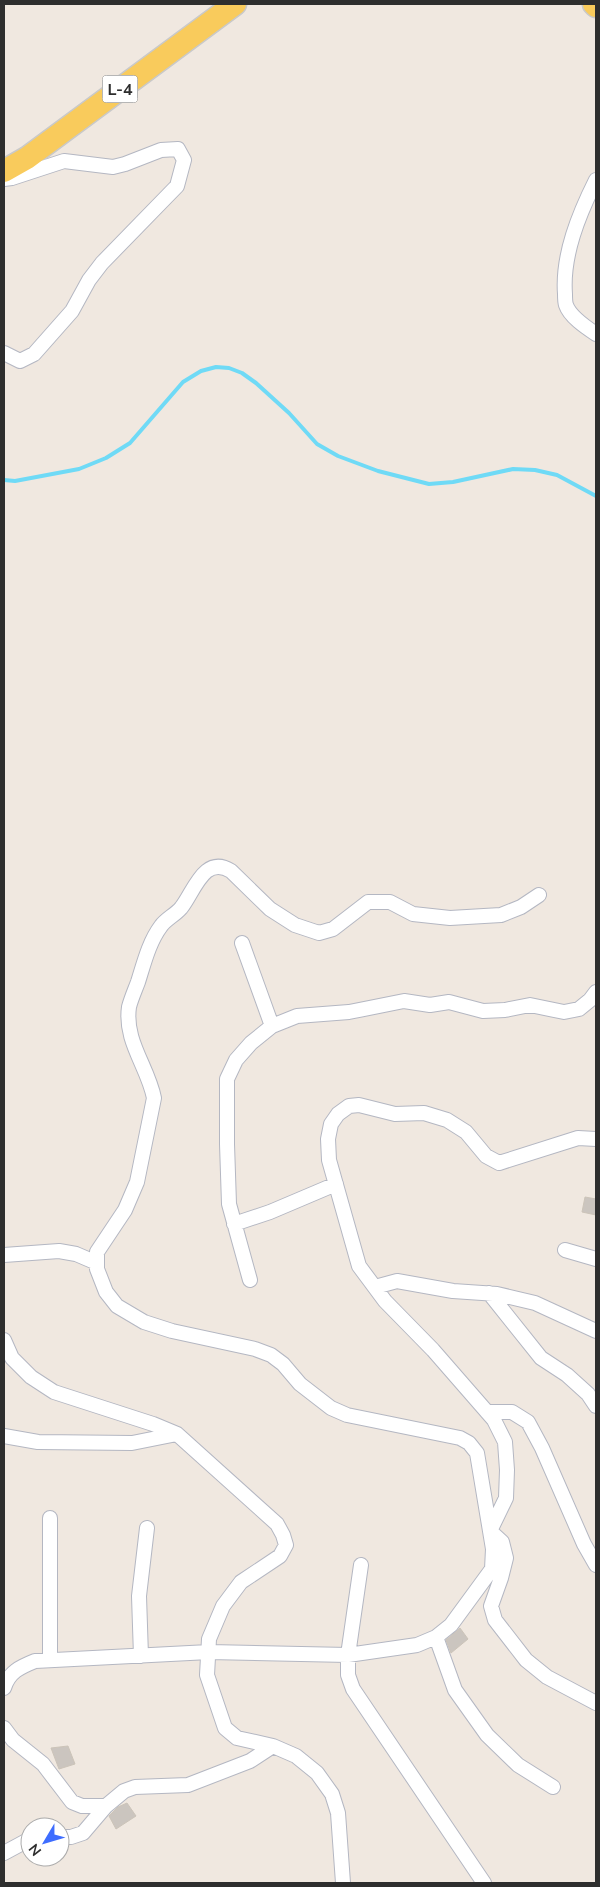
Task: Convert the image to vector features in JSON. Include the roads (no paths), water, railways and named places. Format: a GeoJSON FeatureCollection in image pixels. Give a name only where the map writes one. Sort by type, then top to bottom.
{"type":"FeatureCollection","features":[{"type":"Feature","properties":{"kind":"main road","name":"L-4"},"geometry":{"type":"LineString","coordinates":[[4,171],[28,158],[235,4]]}},
{"type":"Feature","properties":{"kind":"street"},"geometry":{"type":"LineString","coordinates":[[4,179],[64,161],[112,167],[161,150],[178,150],[184,160],[177,186],[102,262],[89,280],[72,311],[34,354],[20,360],[4,353]]}},
{"type":"Feature","properties":{"kind":"street"},"geometry":{"type":"LineString","coordinates":[[596,180],[585,203],[571,243],[564,285],[566,305],[582,325],[596,334]]}},
{"type":"Feature","properties":{"kind":"street"},"geometry":{"type":"LineString","coordinates":[[6,1678],[18,1668],[35,1661],[209,1652],[348,1655],[417,1645],[436,1637],[451,1625],[492,1569],[493,1549],[478,1453],[469,1443],[460,1438],[347,1415],[331,1408],[300,1384],[283,1364],[272,1355],[256,1349],[144,1322],[117,1306],[106,1292],[97,1269],[97,1252],[125,1210],[137,1182],[154,1098],[151,1084],[140,1062],[129,1029],[129,1007],[152,941],[162,924],[180,909],[201,875],[212,868],[224,866],[270,909],[295,925],[319,933],[333,929],[368,902],[390,902],[413,914],[450,918],[501,915],[522,907],[539,896]]}},
{"type":"Feature","properties":{"kind":"street"},"geometry":{"type":"LineString","coordinates":[[242,943],[272,1026]]}},
{"type":"Feature","properties":{"kind":"street"},"geometry":{"type":"LineString","coordinates":[[250,1280],[229,1204],[227,1079],[236,1060],[250,1043],[272,1026],[297,1016],[349,1012],[404,1001],[430,1005],[449,1002],[483,1011],[505,1010],[530,1005],[564,1012],[579,1009],[596,992]]}},
{"type":"Feature","properties":{"kind":"street"},"geometry":{"type":"LineString","coordinates":[[490,1531],[506,1498],[508,1470],[505,1442],[494,1420],[434,1350],[385,1301],[359,1266],[329,1160],[328,1139],[331,1124],[338,1114],[349,1106],[360,1104],[394,1114],[424,1113],[447,1120],[466,1132],[486,1156],[498,1163],[578,1138],[596,1139]]}},
{"type":"Feature","properties":{"kind":"street"},"geometry":{"type":"LineString","coordinates":[[234,1224],[270,1212],[336,1184]]}},
{"type":"Feature","properties":{"kind":"street"},"geometry":{"type":"LineString","coordinates":[[565,1250],[596,1259]]}},
{"type":"Feature","properties":{"kind":"street"},"geometry":{"type":"LineString","coordinates":[[4,1255],[59,1251],[76,1254],[97,1263]]}},
{"type":"Feature","properties":{"kind":"street"},"geometry":{"type":"LineString","coordinates":[[375,1286],[397,1281],[453,1291],[489,1293],[536,1303],[596,1331]]}},
{"type":"Feature","properties":{"kind":"street"},"geometry":{"type":"LineString","coordinates":[[489,1293],[541,1358],[567,1375],[588,1394],[596,1406]]}},
{"type":"Feature","properties":{"kind":"street"},"geometry":{"type":"LineString","coordinates":[[4,1340],[12,1358],[31,1377],[54,1392],[153,1424],[177,1434],[277,1524],[283,1534],[286,1545],[280,1556],[242,1582],[223,1606],[209,1639],[207,1674],[225,1728],[237,1738],[273,1746],[296,1756],[317,1773],[332,1794],[338,1813],[343,1883]]}},
{"type":"Feature","properties":{"kind":"street"},"geometry":{"type":"LineString","coordinates":[[487,1412],[512,1412],[528,1422],[542,1448],[584,1544],[596,1565]]}},
{"type":"Feature","properties":{"kind":"street"},"geometry":{"type":"LineString","coordinates":[[4,1436],[38,1442],[132,1443],[177,1434]]}},
{"type":"Feature","properties":{"kind":"street"},"geometry":{"type":"LineString","coordinates":[[50,1518],[50,1660]]}},
{"type":"Feature","properties":{"kind":"street"},"geometry":{"type":"LineString","coordinates":[[141,1656],[140,1596],[147,1528]]}},
{"type":"Feature","properties":{"kind":"street"},"geometry":{"type":"LineString","coordinates":[[490,1531],[502,1542],[506,1558],[491,1606],[494,1620],[526,1660],[547,1677],[596,1702]]}},
{"type":"Feature","properties":{"kind":"street"},"geometry":{"type":"LineString","coordinates":[[361,1565],[348,1655],[348,1675],[353,1689],[484,1883]]}},
{"type":"Feature","properties":{"kind":"street"},"geometry":{"type":"LineString","coordinates":[[436,1637],[455,1690],[488,1735],[518,1765],[553,1787]]}},
{"type":"Feature","properties":{"kind":"street"},"geometry":{"type":"LineString","coordinates":[[4,1728],[13,1740],[43,1764],[72,1802],[82,1806],[106,1806]]}},
{"type":"Feature","properties":{"kind":"street"},"geometry":{"type":"LineString","coordinates":[[70,1837],[83,1833],[106,1806],[124,1791],[135,1787],[188,1785],[250,1761],[273,1746]]}},
{"type":"Feature","properties":{"kind":"street"},"geometry":{"type":"LineString","coordinates":[[4,1853],[20,1844]]}},
{"type":"Feature","properties":{"kind":"waterway"},"geometry":{"type":"LineString","coordinates":[[4,480],[15,481],[79,469],[106,458],[130,443],[183,382],[201,371],[216,367],[229,368],[242,373],[256,383],[289,413],[317,444],[338,456],[378,471],[429,484],[453,482],[513,469],[535,470],[557,475],[596,496]]}}]}
